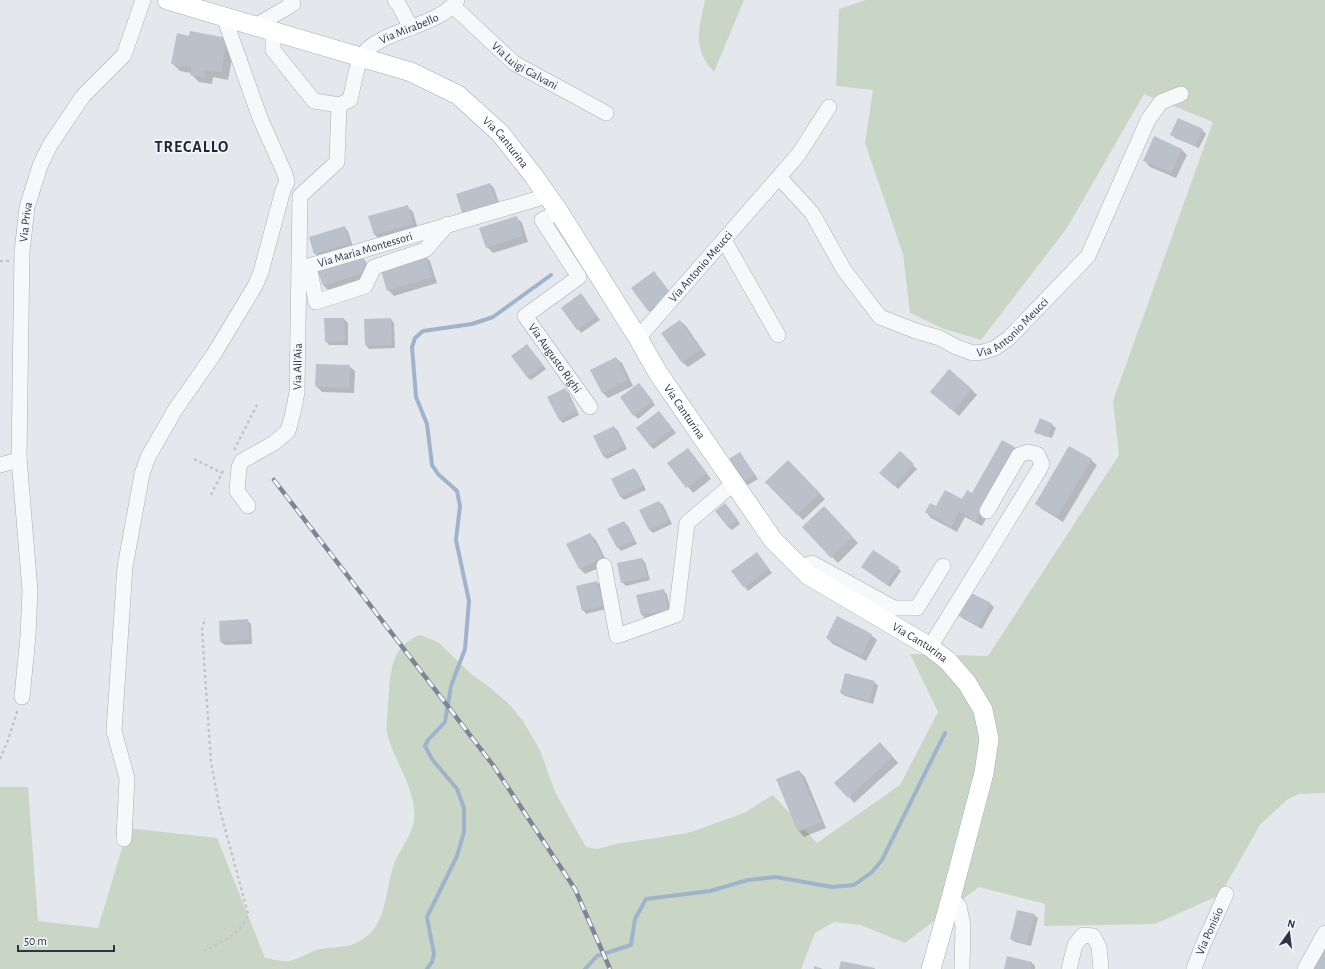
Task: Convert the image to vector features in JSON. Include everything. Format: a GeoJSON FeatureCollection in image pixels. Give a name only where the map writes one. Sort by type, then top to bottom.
{"type":"FeatureCollection","features":[{"type":"Feature","properties":{"kind":"main road","name":"Via Canturina"},"geometry":{"type":"LineString","coordinates":[[167,0],[411,72],[458,95],[500,133],[559,212],[638,338],[658,373],[773,540],[808,575],[930,647],[948,661],[967,683],[983,710],[989,739],[984,773],[931,969]]}},
{"type":"Feature","properties":{"kind":"street","name":"Via Priva"},"geometry":{"type":"LineString","coordinates":[[22,697],[28,636],[30,591],[18,458],[21,260],[27,207],[40,166],[50,145],[83,96],[124,55],[143,0]]}},
{"type":"Feature","properties":{"kind":"street"},"geometry":{"type":"LineString","coordinates":[[290,0],[293,4],[264,29],[273,50],[314,101],[339,105],[350,100],[361,57]]}},
{"type":"Feature","properties":{"kind":"street"},"geometry":{"type":"LineString","coordinates":[[395,0],[410,28]]}},
{"type":"Feature","properties":{"kind":"street","name":"Via Mirabello"},"geometry":{"type":"LineString","coordinates":[[361,57],[374,44],[438,16],[455,3]]}},
{"type":"Feature","properties":{"kind":"street","name":"Via Luigi Galvani"},"geometry":{"type":"LineString","coordinates":[[455,3],[514,63],[606,113]]}},
{"type":"Feature","properties":{"kind":"street"},"geometry":{"type":"LineString","coordinates":[[124,839],[127,778],[114,731],[125,567],[142,474],[148,457],[175,410],[214,354],[255,286],[261,272],[287,182],[285,174],[260,118],[224,17]]}},
{"type":"Feature","properties":{"kind":"street","name":"Via Antonio Meucci"},"geometry":{"type":"LineString","coordinates":[[779,177],[812,213],[844,270],[880,317],[916,331],[940,338],[956,347],[973,353],[982,352],[995,348],[1009,338],[1088,256],[1148,120],[1161,102],[1181,94]]}},
{"type":"Feature","properties":{"kind":"street","name":"Via All'Aia"},"geometry":{"type":"LineString","coordinates":[[248,506],[237,491],[239,467],[242,461],[274,443],[288,431],[293,413],[297,392],[300,196],[337,162],[339,105]]}},
{"type":"Feature","properties":{"kind":"street","name":"Via Antonio Meucci"},"geometry":{"type":"LineString","coordinates":[[638,338],[798,155],[829,107]]}},
{"type":"Feature","properties":{"kind":"street","name":"Via Maria Montessori"},"geometry":{"type":"LineString","coordinates":[[448,224],[425,250],[374,267],[365,286],[316,302],[309,266],[448,224],[547,196]]}},
{"type":"Feature","properties":{"kind":"street","name":"Via Augusto Righi"},"geometry":{"type":"LineString","coordinates":[[559,212],[542,220],[579,277],[525,316],[590,407]]}},
{"type":"Feature","properties":{"kind":"street"},"geometry":{"type":"LineString","coordinates":[[724,240],[778,335]]}},
{"type":"Feature","properties":{"kind":"street"},"geometry":{"type":"LineString","coordinates":[[930,647],[1040,470],[1042,464],[1037,454],[1028,452],[1019,455],[987,511]]}},
{"type":"Feature","properties":{"kind":"street"},"geometry":{"type":"LineString","coordinates":[[0,465],[15,461],[18,458]]}},
{"type":"Feature","properties":{"kind":"street"},"geometry":{"type":"LineString","coordinates":[[604,566],[617,636],[676,615],[687,523],[734,483]]}},
{"type":"Feature","properties":{"kind":"street"},"geometry":{"type":"LineString","coordinates":[[800,568],[812,563],[894,608],[917,608],[943,566]]}},
{"type":"Feature","properties":{"kind":"street","name":"Via Ponisio"},"geometry":{"type":"LineString","coordinates":[[1194,969],[1202,947],[1226,894]]}},
{"type":"Feature","properties":{"kind":"street"},"geometry":{"type":"LineString","coordinates":[[951,898],[959,906],[963,926],[962,969]]}},
{"type":"Feature","properties":{"kind":"street"},"geometry":{"type":"LineString","coordinates":[[1305,969],[1325,932]]}},
{"type":"Feature","properties":{"kind":"street"},"geometry":{"type":"LineString","coordinates":[[1069,969],[1075,945],[1083,935],[1093,936],[1099,947],[1101,969]]}},
{"type":"Feature","properties":{"kind":"path"},"geometry":{"type":"LineString","coordinates":[[194,459],[222,473]]}},
{"type":"Feature","properties":{"kind":"path"},"geometry":{"type":"LineString","coordinates":[[204,951],[226,940],[246,922],[248,914],[219,806],[211,762],[202,630],[205,618]]}},
{"type":"Feature","properties":{"kind":"path"},"geometry":{"type":"LineString","coordinates":[[0,759],[22,697]]}},
{"type":"Feature","properties":{"kind":"green space"},"geometry":{"type":"Polygon","coordinates":[[[705,0],[744,0],[714,72],[702,55],[699,38],[699,29],[705,0]]]}},
{"type":"Feature","properties":{"kind":"green space"},"geometry":{"type":"Polygon","coordinates":[[[866,0],[1325,0],[1325,793],[1299,794],[1288,799],[1260,825],[1220,895],[1155,924],[1044,926],[1045,904],[979,887],[905,943],[861,925],[834,922],[815,933],[801,969],[0,969],[0,787],[28,787],[38,921],[98,928],[128,828],[217,838],[265,958],[289,961],[317,950],[347,946],[363,939],[372,931],[383,911],[394,864],[409,836],[414,820],[414,809],[409,788],[388,737],[387,725],[393,663],[402,647],[410,640],[420,635],[438,642],[470,673],[508,703],[523,721],[540,750],[555,792],[586,847],[597,849],[616,844],[688,833],[744,813],[773,795],[817,843],[900,785],[938,712],[910,654],[988,656],[1119,455],[1113,401],[1213,122],[1144,94],[1067,228],[981,340],[944,329],[910,313],[903,254],[865,143],[873,90],[836,86],[839,9],[866,0]]]}},
{"type":"Feature","properties":{"kind":"building"},"geometry":{"type":"Polygon","coordinates":[[[190,31],[227,38],[221,72],[205,70],[204,77],[190,75],[191,67],[171,64],[177,33],[189,36],[190,31]]]}},
{"type":"Feature","properties":{"kind":"building"},"geometry":{"type":"Polygon","coordinates":[[[1178,118],[1203,129],[1195,146],[1170,135],[1178,118]]]}},
{"type":"Feature","properties":{"kind":"building"},"geometry":{"type":"Polygon","coordinates":[[[1154,136],[1182,149],[1171,173],[1143,161],[1154,136]]]}},
{"type":"Feature","properties":{"kind":"building"},"geometry":{"type":"Polygon","coordinates":[[[490,183],[497,203],[462,213],[456,194],[490,183]]]}},
{"type":"Feature","properties":{"kind":"building"},"geometry":{"type":"Polygon","coordinates":[[[408,205],[413,224],[374,235],[368,216],[408,205]]]}},
{"type":"Feature","properties":{"kind":"building"},"geometry":{"type":"Polygon","coordinates":[[[517,216],[523,236],[486,248],[479,228],[517,216]]]}},
{"type":"Feature","properties":{"kind":"building"},"geometry":{"type":"Polygon","coordinates":[[[345,226],[350,243],[314,254],[309,237],[345,226]]]}},
{"type":"Feature","properties":{"kind":"building"},"geometry":{"type":"Polygon","coordinates":[[[425,254],[432,277],[387,291],[380,267],[425,254]]]}},
{"type":"Feature","properties":{"kind":"building"},"geometry":{"type":"Polygon","coordinates":[[[361,255],[366,272],[323,286],[317,269],[361,255]]]}},
{"type":"Feature","properties":{"kind":"building"},"geometry":{"type":"Polygon","coordinates":[[[654,271],[671,294],[648,311],[631,288],[654,271]]]}},
{"type":"Feature","properties":{"kind":"building"},"geometry":{"type":"Polygon","coordinates":[[[581,293],[597,316],[577,330],[561,308],[581,293]]]}},
{"type":"Feature","properties":{"kind":"building"},"geometry":{"type":"Polygon","coordinates":[[[324,318],[344,318],[345,341],[325,342],[324,318]]]}},
{"type":"Feature","properties":{"kind":"building"},"geometry":{"type":"Polygon","coordinates":[[[391,318],[392,345],[365,345],[364,319],[391,318]]]}},
{"type":"Feature","properties":{"kind":"building"},"geometry":{"type":"Polygon","coordinates":[[[680,320],[701,349],[682,363],[661,333],[680,320]]]}},
{"type":"Feature","properties":{"kind":"building"},"geometry":{"type":"Polygon","coordinates":[[[527,344],[543,365],[527,377],[511,356],[527,344]]]}},
{"type":"Feature","properties":{"kind":"building"},"geometry":{"type":"Polygon","coordinates":[[[616,357],[628,380],[602,393],[590,370],[616,357]]]}},
{"type":"Feature","properties":{"kind":"building"},"geometry":{"type":"Polygon","coordinates":[[[316,364],[350,365],[349,388],[315,386],[316,364]]]}},
{"type":"Feature","properties":{"kind":"building"},"geometry":{"type":"Polygon","coordinates":[[[949,369],[972,389],[953,411],[930,392],[949,369]]]}},
{"type":"Feature","properties":{"kind":"building"},"geometry":{"type":"Polygon","coordinates":[[[639,383],[653,401],[633,416],[620,397],[639,383]]]}},
{"type":"Feature","properties":{"kind":"building"},"geometry":{"type":"Polygon","coordinates":[[[565,388],[577,411],[559,420],[547,397],[565,388]]]}},
{"type":"Feature","properties":{"kind":"building"},"geometry":{"type":"Polygon","coordinates":[[[659,411],[673,429],[650,446],[636,428],[659,411]]]}},
{"type":"Feature","properties":{"kind":"building"},"geometry":{"type":"Polygon","coordinates":[[[1040,418],[1053,424],[1047,437],[1034,432],[1040,418]]]}},
{"type":"Feature","properties":{"kind":"building"},"geometry":{"type":"Polygon","coordinates":[[[614,426],[624,446],[603,456],[593,436],[614,426]]]}},
{"type":"Feature","properties":{"kind":"building"},"geometry":{"type":"Polygon","coordinates":[[[1002,440],[1016,448],[976,521],[959,512],[951,527],[925,512],[930,503],[936,506],[945,490],[962,499],[967,490],[972,493],[1002,440]]]}},
{"type":"Feature","properties":{"kind":"building"},"geometry":{"type":"Polygon","coordinates":[[[1069,446],[1092,459],[1057,517],[1035,504],[1069,446]]]}},
{"type":"Feature","properties":{"kind":"building"},"geometry":{"type":"Polygon","coordinates":[[[688,448],[707,473],[686,488],[667,463],[688,448]]]}},
{"type":"Feature","properties":{"kind":"building"},"geometry":{"type":"Polygon","coordinates":[[[900,451],[914,464],[894,486],[879,473],[900,451]]]}},
{"type":"Feature","properties":{"kind":"building"},"geometry":{"type":"Polygon","coordinates":[[[740,452],[755,475],[743,482],[729,459],[740,452]]]}},
{"type":"Feature","properties":{"kind":"building"},"geometry":{"type":"Polygon","coordinates":[[[788,460],[820,493],[797,515],[765,482],[788,460]]]}},
{"type":"Feature","properties":{"kind":"building"},"geometry":{"type":"Polygon","coordinates":[[[634,468],[643,486],[620,497],[611,479],[634,468]]]}},
{"type":"Feature","properties":{"kind":"building"},"geometry":{"type":"Polygon","coordinates":[[[659,501],[669,520],[649,530],[639,510],[659,501]]]}},
{"type":"Feature","properties":{"kind":"building"},"geometry":{"type":"Polygon","coordinates":[[[725,503],[738,520],[728,527],[715,511],[725,503]]]}},
{"type":"Feature","properties":{"kind":"building"},"geometry":{"type":"Polygon","coordinates":[[[824,506],[853,537],[831,558],[802,527],[824,506]]]}},
{"type":"Feature","properties":{"kind":"building"},"geometry":{"type":"Polygon","coordinates":[[[624,521],[634,540],[617,548],[607,529],[624,521]]]}},
{"type":"Feature","properties":{"kind":"building"},"geometry":{"type":"Polygon","coordinates":[[[590,533],[603,558],[579,569],[566,544],[590,533]]]}},
{"type":"Feature","properties":{"kind":"building"},"geometry":{"type":"Polygon","coordinates":[[[873,550],[899,567],[887,585],[861,567],[873,550]]]}},
{"type":"Feature","properties":{"kind":"building"},"geometry":{"type":"Polygon","coordinates":[[[757,552],[769,569],[744,588],[731,571],[757,552]]]}},
{"type":"Feature","properties":{"kind":"building"},"geometry":{"type":"Polygon","coordinates":[[[642,558],[647,577],[621,583],[617,563],[642,558]]]}},
{"type":"Feature","properties":{"kind":"building"},"geometry":{"type":"Polygon","coordinates":[[[597,581],[603,606],[582,611],[576,586],[597,581]]]}},
{"type":"Feature","properties":{"kind":"building"},"geometry":{"type":"Polygon","coordinates":[[[664,589],[668,610],[641,615],[636,595],[664,589]]]}},
{"type":"Feature","properties":{"kind":"building"},"geometry":{"type":"Polygon","coordinates":[[[969,592],[991,603],[979,626],[957,615],[969,592]]]}},
{"type":"Feature","properties":{"kind":"building"},"geometry":{"type":"Polygon","coordinates":[[[837,616],[872,634],[861,656],[826,638],[837,616]]]}},
{"type":"Feature","properties":{"kind":"building"},"geometry":{"type":"Polygon","coordinates":[[[248,619],[249,640],[220,642],[219,621],[248,619]]]}},
{"type":"Feature","properties":{"kind":"building"},"geometry":{"type":"Polygon","coordinates":[[[845,673],[875,681],[869,701],[840,693],[845,673]]]}},
{"type":"Feature","properties":{"kind":"building"},"geometry":{"type":"Polygon","coordinates":[[[880,742],[893,757],[848,798],[834,783],[880,742]]]}},
{"type":"Feature","properties":{"kind":"building"},"geometry":{"type":"Polygon","coordinates":[[[799,770],[821,822],[798,832],[776,779],[799,770]]]}},
{"type":"Feature","properties":{"kind":"building"},"geometry":{"type":"Polygon","coordinates":[[[1017,910],[1035,914],[1027,943],[1010,939],[1017,910]]]}},
{"type":"Feature","properties":{"kind":"building"},"geometry":{"type":"Polygon","coordinates":[[[1325,942],[1325,969],[1313,969],[1325,942]]]}},
{"type":"Feature","properties":{"kind":"building"},"geometry":{"type":"Polygon","coordinates":[[[1007,956],[1032,962],[1031,969],[1004,969],[1007,956]]]}},
{"type":"Feature","properties":{"kind":"building"},"geometry":{"type":"Polygon","coordinates":[[[841,961],[875,968],[875,969],[839,969],[841,961]]]}},
{"type":"Feature","properties":{"kind":"building"},"geometry":{"type":"Polygon","coordinates":[[[814,966],[823,969],[814,969],[814,966]]]}},
{"type":"Feature","properties":{"kind":"waterway"},"geometry":{"type":"LineString","coordinates":[[427,969],[432,962],[434,954],[427,917],[457,856],[464,832],[464,808],[457,789],[432,759],[425,746],[428,740],[445,722],[451,686],[465,649],[469,601],[456,540],[460,506],[457,491],[438,474],[432,465],[427,424],[416,397],[412,347],[415,338],[423,331],[472,324],[493,317],[551,275]]}},
{"type":"Feature","properties":{"kind":"waterway"},"geometry":{"type":"LineString","coordinates":[[585,969],[597,956],[631,945],[635,919],[646,899],[710,891],[748,880],[776,877],[832,887],[854,885],[872,872],[882,860],[945,733]]}},
{"type":"Feature","properties":{"kind":"railway"},"geometry":{"type":"LineString","coordinates":[[274,480],[493,765],[575,889],[610,969]]}},
{"type":"Feature","properties":{"kind":"district","name":"TRECALLO"},"geometry":{"type":"Point","coordinates":[192,147]}}]}
